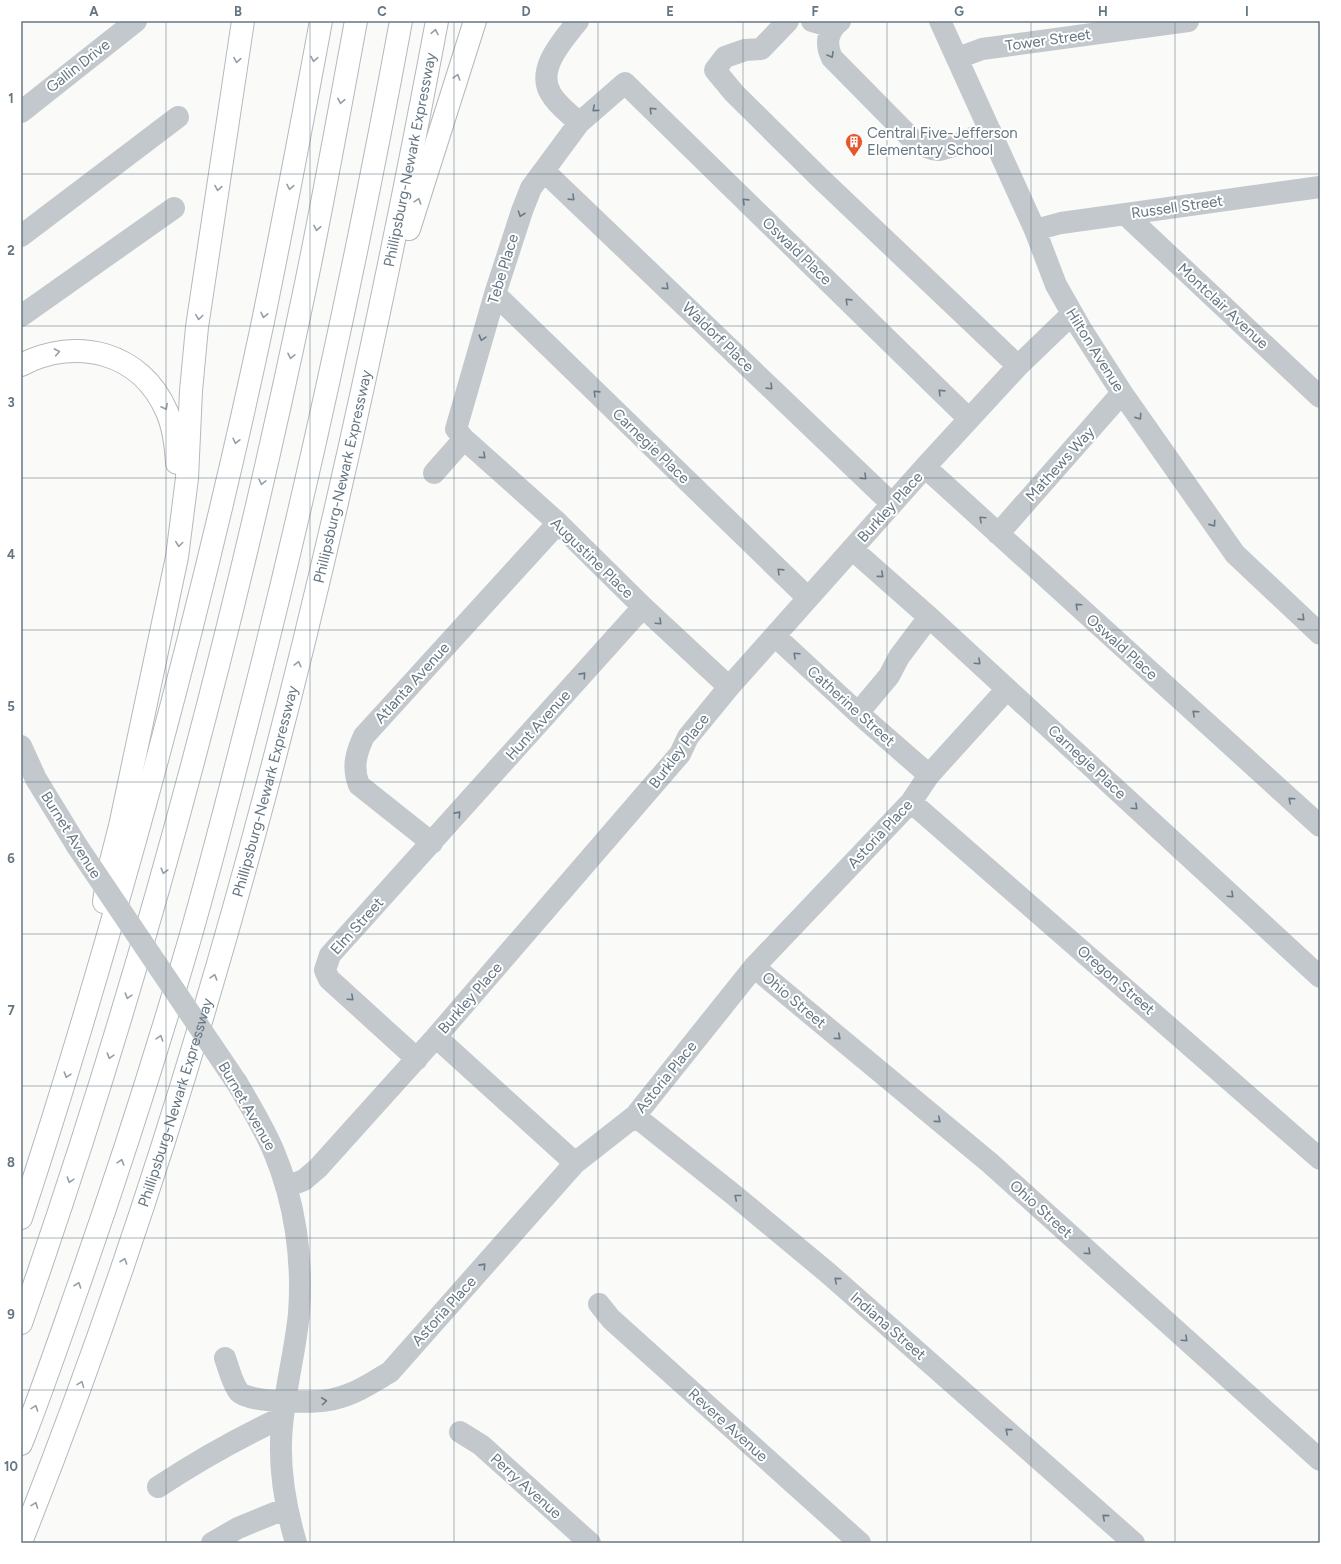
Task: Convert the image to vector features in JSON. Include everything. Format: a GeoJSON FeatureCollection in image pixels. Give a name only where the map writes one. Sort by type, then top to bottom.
{"type":"FeatureCollection","features":[{"type":"Feature","properties":{"kind":"highway"},"geometry":{"type":"LineString","coordinates":[[86,1011],[108,873],[120,826],[175,570],[189,448],[191,391],[198,320],[243,21]]}},
{"type":"Feature","properties":{"kind":"highway"},"geometry":{"type":"LineString","coordinates":[[21,1218],[86,1011],[159,754],[203,584],[261,329],[321,21]]}},
{"type":"Feature","properties":{"kind":"highway"},"geometry":{"type":"LineString","coordinates":[[21,1323],[66,1192],[148,929],[219,663],[302,306],[356,21]]}},
{"type":"Feature","properties":{"kind":"highway"},"geometry":{"type":"LineString","coordinates":[[21,1444],[55,1354],[113,1186],[167,1015],[214,851],[280,591],[325,397],[372,176],[400,21]]}},
{"type":"Feature","properties":{"kind":"highway","name":"Phillipsburg-Newark Expressway"},"geometry":{"type":"LineString","coordinates":[[21,1542],[113,1294],[172,1118],[197,1038],[239,888],[290,697],[320,572],[372,344],[407,177],[437,21]]}},
{"type":"Feature","properties":{"kind":"highway"},"geometry":{"type":"LineString","coordinates":[[372,344],[475,21]]}},
{"type":"Feature","properties":{"kind":"highway"},"geometry":{"type":"LineString","coordinates":[[21,366],[50,354],[79,350],[106,355],[136,371],[158,396],[168,414],[174,437],[183,510]]}},
{"type":"Feature","properties":{"kind":"street","name":"Gallin Drive"},"geometry":{"type":"LineString","coordinates":[[21,112],[136,21]]}},
{"type":"Feature","properties":{"kind":"street"},"geometry":{"type":"LineString","coordinates":[[578,21],[554,51],[547,76],[550,94],[579,123]]}},
{"type":"Feature","properties":{"kind":"street"},"geometry":{"type":"LineString","coordinates":[[788,21],[761,49],[745,50],[725,57],[715,70],[734,93],[815,173],[1018,366]]}},
{"type":"Feature","properties":{"kind":"street","name":"Hilton Avenue"},"geometry":{"type":"LineString","coordinates":[[940,21],[1035,230],[1056,285],[1072,314],[1122,393],[1235,554],[1320,634]]}},
{"type":"Feature","properties":{"kind":"street","name":"Tower Street"},"geometry":{"type":"LineString","coordinates":[[958,58],[982,49],[1188,21]]}},
{"type":"Feature","properties":{"kind":"street"},"geometry":{"type":"LineString","coordinates":[[828,23],[829,35],[827,49],[832,58],[912,139],[924,146],[937,150],[946,148],[990,130]]}},
{"type":"Feature","properties":{"kind":"street","name":"Tebe Place"},"geometry":{"type":"LineString","coordinates":[[460,434],[495,294],[531,188],[579,123],[624,84]]}},
{"type":"Feature","properties":{"kind":"street","name":"Oswald Place"},"geometry":{"type":"LineString","coordinates":[[624,84],[969,419]]}},
{"type":"Feature","properties":{"kind":"street"},"geometry":{"type":"LineString","coordinates":[[21,236],[178,117]]}},
{"type":"Feature","properties":{"kind":"street","name":"Waldorf Place"},"geometry":{"type":"LineString","coordinates":[[544,171],[892,504]]}},
{"type":"Feature","properties":{"kind":"street","name":"Russell Street"},"geometry":{"type":"LineString","coordinates":[[1035,230],[1061,223],[1320,187]]}},
{"type":"Feature","properties":{"kind":"street"},"geometry":{"type":"LineString","coordinates":[[21,316],[174,208]]}},
{"type":"Feature","properties":{"kind":"street","name":"Montclair Avenue"},"geometry":{"type":"LineString","coordinates":[[1126,215],[1320,397]]}},
{"type":"Feature","properties":{"kind":"street","name":"Carnegie Place"},"geometry":{"type":"LineString","coordinates":[[495,294],[808,598]]}},
{"type":"Feature","properties":{"kind":"street","name":"Burkley Place"},"geometry":{"type":"LineString","coordinates":[[286,1187],[304,1180],[314,1172],[417,1059],[680,754],[688,737],[729,687],[969,419],[1018,366],[1072,314]]}},
{"type":"Feature","properties":{"kind":"street","name":"Mathews Way"},"geometry":{"type":"LineString","coordinates":[[998,534],[1122,393]]}},
{"type":"Feature","properties":{"kind":"street"},"geometry":{"type":"LineString","coordinates":[[434,473],[460,434]]}},
{"type":"Feature","properties":{"kind":"street","name":"Augustine Place"},"geometry":{"type":"LineString","coordinates":[[460,434],[558,524],[643,608],[729,687]]}},
{"type":"Feature","properties":{"kind":"street","name":"Oswald Place"},"geometry":{"type":"LineString","coordinates":[[925,467],[1320,826]]}},
{"type":"Feature","properties":{"kind":"street","name":"Atlanta Avenue"},"geometry":{"type":"LineString","coordinates":[[432,843],[359,785],[354,767],[356,754],[364,736],[558,524]]}},
{"type":"Feature","properties":{"kind":"street","name":"Carnegie Place"},"geometry":{"type":"LineString","coordinates":[[852,549],[929,617],[1320,977]]}},
{"type":"Feature","properties":{"kind":"street","name":"Hunt Avenue"},"geometry":{"type":"LineString","coordinates":[[432,843],[643,608]]}},
{"type":"Feature","properties":{"kind":"street"},"geometry":{"type":"LineString","coordinates":[[858,713],[889,676],[899,657],[929,617]]}},
{"type":"Feature","properties":{"kind":"street","name":"Catherine Street"},"geometry":{"type":"LineString","coordinates":[[775,636],[858,713],[929,775]]}},
{"type":"Feature","properties":{"kind":"street","name":"Astoria Place"},"geometry":{"type":"LineString","coordinates":[[225,1358],[239,1392],[248,1398],[262,1400],[284,1409],[346,1396],[364,1388],[390,1372],[575,1163],[635,1116],[754,967],[911,802],[929,775],[1006,689]]}},
{"type":"Feature","properties":{"kind":"street","name":"Burnet Avenue"},"geometry":{"type":"LineString","coordinates":[[22,751],[36,779],[77,846],[237,1083],[261,1124],[274,1152],[286,1187],[296,1233],[299,1262],[297,1330],[284,1409],[281,1441],[284,1494],[296,1543]]}},
{"type":"Feature","properties":{"kind":"street","name":"Oregon Street"},"geometry":{"type":"LineString","coordinates":[[911,802],[1320,1159]]}},
{"type":"Feature","properties":{"kind":"street","name":"Elm Street"},"geometry":{"type":"LineString","coordinates":[[417,1059],[329,979],[325,970],[330,955],[432,843]]}},
{"type":"Feature","properties":{"kind":"street","name":"Ohio Street"},"geometry":{"type":"LineString","coordinates":[[754,967],[990,1163],[1320,1460]]}},
{"type":"Feature","properties":{"kind":"street"},"geometry":{"type":"LineString","coordinates":[[436,1037],[575,1163]]}},
{"type":"Feature","properties":{"kind":"street","name":"Indiana Street"},"geometry":{"type":"LineString","coordinates":[[635,1116],[828,1273],[1134,1543]]}},
{"type":"Feature","properties":{"kind":"street","name":"Revere Avenue"},"geometry":{"type":"LineString","coordinates":[[599,1304],[611,1319],[860,1543]]}},
{"type":"Feature","properties":{"kind":"street"},"geometry":{"type":"LineString","coordinates":[[158,1487],[194,1463],[284,1409]]}},
{"type":"Feature","properties":{"kind":"street","name":"Perry Avenue"},"geometry":{"type":"LineString","coordinates":[[460,1432],[481,1445],[590,1543]]}},
{"type":"Feature","properties":{"kind":"street"},"geometry":{"type":"LineString","coordinates":[[212,1543],[238,1528],[287,1508]]}},
{"type":"Feature","properties":{"kind":"place","name":"Central Five-Jefferson Elementary School"},"geometry":{"type":"Point","coordinates":[854,157]}}]}
